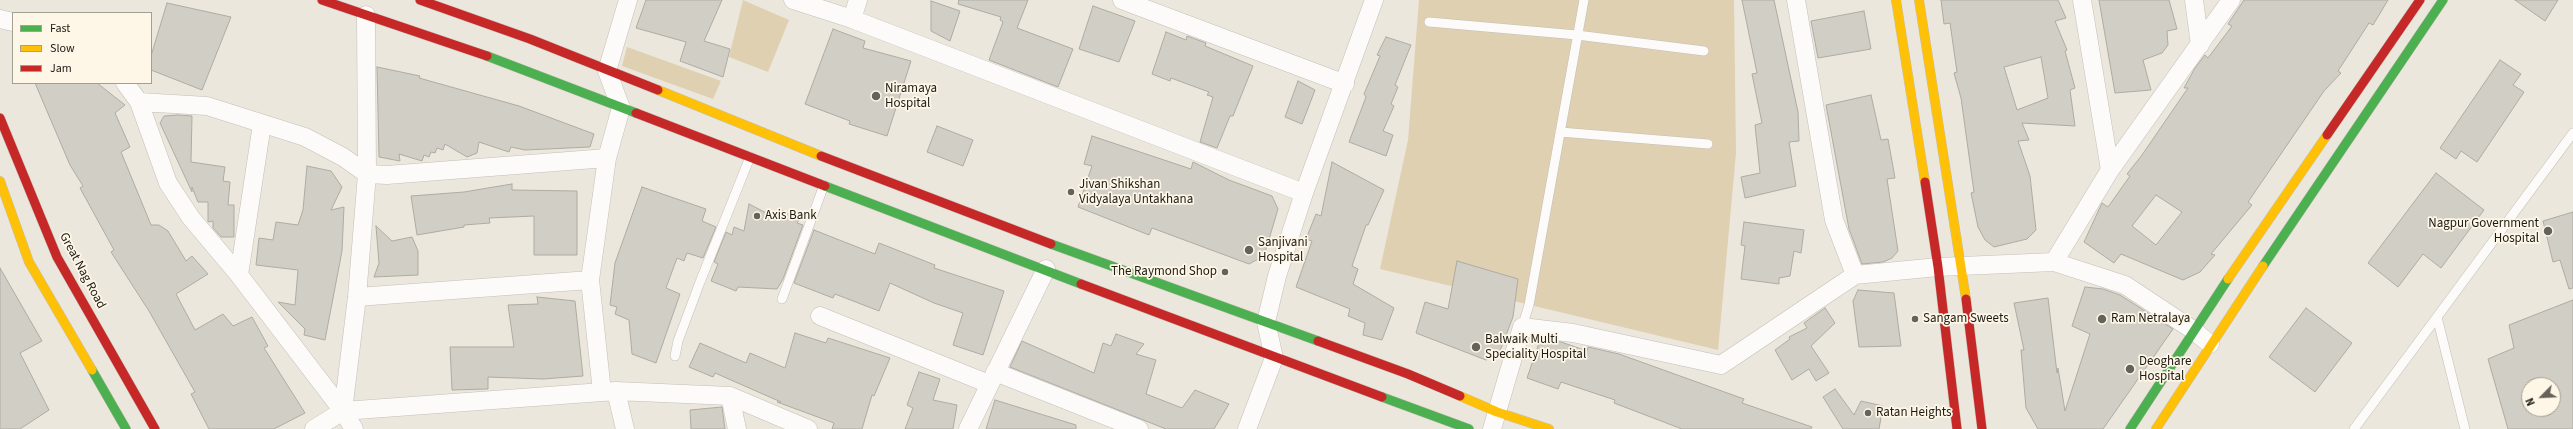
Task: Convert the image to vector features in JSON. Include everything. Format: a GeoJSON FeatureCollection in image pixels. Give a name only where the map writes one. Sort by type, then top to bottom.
{"type":"FeatureCollection","features":[{"type":"Feature","properties":{"kind":"main road"},"geometry":{"type":"LineString","coordinates":[[322,0],[492,58],[1274,358],[1469,429]]}},
{"type":"Feature","properties":{"kind":"main road"},"geometry":{"type":"LineString","coordinates":[[420,0],[530,39],[884,181],[1408,374],[1497,412],[1549,429]]}},
{"type":"Feature","properties":{"kind":"main road"},"geometry":{"type":"LineString","coordinates":[[1896,0],[1938,267],[1957,429]]}},
{"type":"Feature","properties":{"kind":"main road"},"geometry":{"type":"LineString","coordinates":[[1919,0],[1962,265],[1982,429]]}},
{"type":"Feature","properties":{"kind":"main road"},"geometry":{"type":"LineString","coordinates":[[2130,429],[2193,330],[2420,0]]}},
{"type":"Feature","properties":{"kind":"main road"},"geometry":{"type":"LineString","coordinates":[[2156,429],[2210,344],[2443,0]]}},
{"type":"Feature","properties":{"kind":"main road","name":"Great Nag Road"},"geometry":{"type":"LineString","coordinates":[[0,118],[56,257],[155,429]]}},
{"type":"Feature","properties":{"kind":"main road"},"geometry":{"type":"LineString","coordinates":[[0,181],[30,262],[126,429]]}},
{"type":"Feature","properties":{"kind":"street"},"geometry":{"type":"LineString","coordinates":[[625,429],[609,391],[590,280],[607,158],[621,108],[607,71],[628,0]]}},
{"type":"Feature","properties":{"kind":"street"},"geometry":{"type":"LineString","coordinates":[[793,0],[852,19],[1304,193]]}},
{"type":"Feature","properties":{"kind":"street"},"geometry":{"type":"LineString","coordinates":[[852,19],[858,0]]}},
{"type":"Feature","properties":{"kind":"street"},"geometry":{"type":"LineString","coordinates":[[1122,0],[1345,84]]}},
{"type":"Feature","properties":{"kind":"street"},"geometry":{"type":"LineString","coordinates":[[1247,429],[1274,358],[1266,322],[1304,193],[1345,84],[1374,0]]}},
{"type":"Feature","properties":{"kind":"street"},"geometry":{"type":"LineString","coordinates":[[1796,0],[1834,220],[1855,275]]}},
{"type":"Feature","properties":{"kind":"street"},"geometry":{"type":"LineString","coordinates":[[2082,0],[2110,170]]}},
{"type":"Feature","properties":{"kind":"street"},"geometry":{"type":"LineString","coordinates":[[2194,0],[2200,45]]}},
{"type":"Feature","properties":{"kind":"street"},"geometry":{"type":"LineString","coordinates":[[2054,262],[2110,170],[2231,0]]}},
{"type":"Feature","properties":{"kind":"street"},"geometry":{"type":"LineString","coordinates":[[343,411],[357,297],[367,174],[366,15]]}},
{"type":"Feature","properties":{"kind":"street"},"geometry":{"type":"LineString","coordinates":[[0,20],[12,22]]}},
{"type":"Feature","properties":{"kind":"street"},"geometry":{"type":"LineString","coordinates":[[126,84],[139,102],[168,183],[191,218],[239,275],[343,411],[354,429]]}},
{"type":"Feature","properties":{"kind":"street"},"geometry":{"type":"LineString","coordinates":[[139,102],[207,106],[305,137],[343,157],[367,174],[387,175],[607,158]]}},
{"type":"Feature","properties":{"kind":"street"},"geometry":{"type":"LineString","coordinates":[[239,275],[262,124]]}},
{"type":"Feature","properties":{"kind":"street"},"geometry":{"type":"LineString","coordinates":[[1492,429],[1522,327],[1573,333],[1721,365],[1855,275],[1962,265],[2054,262],[2125,285],[2193,330],[2210,344]]}},
{"type":"Feature","properties":{"kind":"street"},"geometry":{"type":"LineString","coordinates":[[968,429],[1046,270]]}},
{"type":"Feature","properties":{"kind":"street"},"geometry":{"type":"LineString","coordinates":[[357,297],[590,280]]}},
{"type":"Feature","properties":{"kind":"street"},"geometry":{"type":"LineString","coordinates":[[820,316],[1139,429]]}},
{"type":"Feature","properties":{"kind":"street"},"geometry":{"type":"LineString","coordinates":[[314,429],[343,411],[609,391],[730,396],[808,429]]}},
{"type":"Feature","properties":{"kind":"street"},"geometry":{"type":"LineString","coordinates":[[730,396],[737,429]]}},
{"type":"Feature","properties":{"kind":"lane"},"geometry":{"type":"LineString","coordinates":[[1522,327],[1528,305],[1584,0]]}},
{"type":"Feature","properties":{"kind":"lane"},"geometry":{"type":"LineString","coordinates":[[1429,22],[1577,35],[1704,51]]}},
{"type":"Feature","properties":{"kind":"lane"},"geometry":{"type":"LineString","coordinates":[[1560,132],[1708,144]]}},
{"type":"Feature","properties":{"kind":"lane"},"geometry":{"type":"LineString","coordinates":[[2354,429],[2573,133]]}},
{"type":"Feature","properties":{"kind":"lane"},"geometry":{"type":"LineString","coordinates":[[675,356],[678,341],[700,282],[750,157]]}},
{"type":"Feature","properties":{"kind":"lane"},"geometry":{"type":"LineString","coordinates":[[782,299],[824,185]]}},
{"type":"Feature","properties":{"kind":"lane"},"geometry":{"type":"LineString","coordinates":[[2437,317],[2464,429]]}},
{"type":"Feature","properties":{"kind":"shaded area"},"geometry":{"type":"Polygon","coordinates":[[[743,0],[789,20],[768,72],[729,57],[743,0]]]}},
{"type":"Feature","properties":{"kind":"shaded area"},"geometry":{"type":"Polygon","coordinates":[[[1419,0],[1734,0],[1736,153],[1718,350],[1380,269],[1408,140],[1419,0]]]}},
{"type":"Feature","properties":{"kind":"shaded area"},"geometry":{"type":"Polygon","coordinates":[[[627,47],[721,81],[713,99],[622,66],[627,47]]]}},
{"type":"Feature","properties":{"kind":"building"},"geometry":{"type":"Polygon","coordinates":[[[646,0],[722,0],[704,41],[730,49],[723,77],[680,61],[686,42],[636,28],[646,0]]]}},
{"type":"Feature","properties":{"kind":"building"},"geometry":{"type":"Polygon","coordinates":[[[959,0],[1028,0],[1017,28],[1073,49],[1058,87],[989,60],[1003,22],[1000,20],[1001,17],[958,4],[959,0]]]}},
{"type":"Feature","properties":{"kind":"building"},"geometry":{"type":"Polygon","coordinates":[[[1742,0],[1774,0],[1798,112],[1799,141],[1789,142],[1796,186],[1745,198],[1741,177],[1760,173],[1755,125],[1762,123],[1752,74],[1757,73],[1742,0]]]}},
{"type":"Feature","properties":{"kind":"building"},"geometry":{"type":"Polygon","coordinates":[[[1941,0],[2058,0],[2066,18],[2055,21],[2067,50],[2065,51],[2075,88],[2070,90],[2075,126],[2022,123],[2029,140],[2018,141],[2030,176],[2036,230],[2027,239],[1994,247],[1985,240],[1978,227],[1971,193],[1974,192],[1961,98],[1954,73],[1957,72],[1950,23],[1944,24],[1941,0]],[[2041,57],[2004,67],[2017,110],[2048,98],[2041,57]]]}},
{"type":"Feature","properties":{"kind":"building"},"geometry":{"type":"Polygon","coordinates":[[[2099,0],[2169,0],[2177,29],[2167,31],[2168,45],[2162,53],[2143,60],[2151,90],[2115,93],[2099,0]]]}},
{"type":"Feature","properties":{"kind":"building"},"geometry":{"type":"Polygon","coordinates":[[[2244,0],[2388,0],[2373,25],[2369,23],[2338,71],[2341,73],[2324,91],[2248,202],[2252,205],[2211,254],[2215,255],[2200,272],[2183,280],[2121,254],[2114,263],[2084,242],[2102,203],[2108,207],[2130,176],[2127,174],[2142,155],[2188,88],[2184,88],[2195,68],[2205,55],[2208,58],[2232,26],[2228,24],[2244,0]],[[2156,195],[2132,226],[2156,245],[2182,212],[2156,195]]]}},
{"type":"Feature","properties":{"kind":"building"},"geometry":{"type":"Polygon","coordinates":[[[2515,0],[2558,0],[2545,21],[2515,0]]]}},
{"type":"Feature","properties":{"kind":"building"},"geometry":{"type":"Polygon","coordinates":[[[931,1],[960,11],[950,41],[931,31],[931,1]]]}},
{"type":"Feature","properties":{"kind":"building"},"geometry":{"type":"Polygon","coordinates":[[[167,3],[231,17],[202,90],[152,70],[152,53],[167,3]]]}},
{"type":"Feature","properties":{"kind":"building"},"geometry":{"type":"Polygon","coordinates":[[[1093,6],[1135,21],[1119,62],[1079,49],[1093,6]]]}},
{"type":"Feature","properties":{"kind":"building"},"geometry":{"type":"Polygon","coordinates":[[[1864,11],[1871,49],[1818,58],[1811,21],[1864,11]]]}},
{"type":"Feature","properties":{"kind":"building"},"geometry":{"type":"Polygon","coordinates":[[[833,29],[865,41],[863,48],[911,61],[887,136],[849,124],[850,121],[805,104],[833,29]]]}},
{"type":"Feature","properties":{"kind":"building"},"geometry":{"type":"Polygon","coordinates":[[[1166,32],[1186,40],[1187,36],[1206,43],[1205,46],[1253,66],[1233,116],[1230,116],[1217,148],[1200,142],[1213,97],[1207,95],[1209,92],[1171,78],[1170,81],[1152,74],[1166,32]]]}},
{"type":"Feature","properties":{"kind":"building"},"geometry":{"type":"Polygon","coordinates":[[[1386,37],[1411,45],[1395,85],[1398,87],[1391,104],[1394,106],[1383,131],[1393,135],[1386,156],[1349,142],[1366,97],[1364,94],[1380,56],[1377,55],[1386,37]]]}},
{"type":"Feature","properties":{"kind":"building"},"geometry":{"type":"Polygon","coordinates":[[[2500,60],[2521,74],[2513,85],[2524,92],[2477,162],[2461,151],[2456,159],[2440,148],[2500,60]]]}},
{"type":"Feature","properties":{"kind":"building"},"geometry":{"type":"Polygon","coordinates":[[[377,67],[420,76],[419,78],[519,106],[594,134],[590,147],[525,150],[511,147],[509,152],[479,142],[477,153],[467,157],[445,144],[443,150],[437,148],[435,153],[431,152],[429,157],[424,155],[422,161],[399,154],[400,161],[379,157],[377,67]]]}},
{"type":"Feature","properties":{"kind":"building"},"geometry":{"type":"Polygon","coordinates":[[[1298,81],[1315,90],[1302,124],[1285,117],[1298,81]]]}},
{"type":"Feature","properties":{"kind":"building"},"geometry":{"type":"Polygon","coordinates":[[[35,84],[98,84],[125,105],[115,113],[130,147],[121,152],[151,225],[159,225],[168,231],[186,261],[192,256],[208,274],[176,294],[195,330],[223,314],[233,326],[252,317],[268,346],[264,348],[305,413],[274,429],[209,429],[191,394],[195,392],[149,311],[111,252],[114,250],[80,188],[83,186],[70,165],[35,84]]]}},
{"type":"Feature","properties":{"kind":"building"},"geometry":{"type":"Polygon","coordinates":[[[1871,95],[1881,140],[1888,139],[1895,178],[1887,179],[1898,251],[1892,258],[1883,262],[1862,264],[1849,229],[1826,105],[1871,95]]]}},
{"type":"Feature","properties":{"kind":"building"},"geometry":{"type":"Polygon","coordinates":[[[164,116],[192,116],[191,162],[225,167],[223,181],[230,182],[228,205],[234,205],[234,237],[221,237],[213,228],[213,221],[208,222],[208,202],[198,202],[160,123],[164,116]]]}},
{"type":"Feature","properties":{"kind":"building"},"geometry":{"type":"Polygon","coordinates":[[[937,126],[973,140],[963,166],[927,152],[937,126]]]}},
{"type":"Feature","properties":{"kind":"building"},"geometry":{"type":"Polygon","coordinates":[[[1092,136],[1191,169],[1193,162],[1229,180],[1272,196],[1278,209],[1264,256],[1249,264],[1152,228],[1149,235],[1078,207],[1092,166],[1084,164],[1092,136]]]}},
{"type":"Feature","properties":{"kind":"building"},"geometry":{"type":"Polygon","coordinates":[[[1332,162],[1384,190],[1368,225],[1366,225],[1352,266],[1358,269],[1353,284],[1394,308],[1382,340],[1363,335],[1365,323],[1348,316],[1350,309],[1296,287],[1312,241],[1306,239],[1316,214],[1321,216],[1332,162]]]}},
{"type":"Feature","properties":{"kind":"building"},"geometry":{"type":"Polygon","coordinates":[[[307,166],[331,171],[342,187],[331,210],[344,207],[342,251],[325,340],[304,335],[305,329],[278,302],[295,305],[298,270],[256,265],[259,238],[273,240],[276,222],[298,225],[303,210],[307,166]]]}},
{"type":"Feature","properties":{"kind":"building"},"geometry":{"type":"Polygon","coordinates":[[[2436,173],[2484,210],[2441,268],[2423,254],[2398,287],[2368,263],[2436,173]]]}},
{"type":"Feature","properties":{"kind":"building"},"geometry":{"type":"Polygon","coordinates":[[[512,184],[512,190],[577,191],[577,255],[534,255],[534,216],[489,218],[490,223],[464,225],[464,227],[417,235],[411,196],[464,192],[512,184]]]}},
{"type":"Feature","properties":{"kind":"building"},"geometry":{"type":"Polygon","coordinates":[[[642,187],[706,209],[702,221],[716,227],[703,258],[687,253],[684,261],[677,258],[666,288],[680,294],[656,363],[632,354],[629,320],[615,314],[617,307],[610,305],[615,263],[642,187]]]}},
{"type":"Feature","properties":{"kind":"building"},"geometry":{"type":"Polygon","coordinates":[[[749,204],[778,219],[782,210],[799,220],[797,223],[803,225],[783,279],[777,289],[738,287],[736,291],[711,281],[718,264],[714,262],[726,232],[732,235],[734,227],[744,231],[749,204]]]}},
{"type":"Feature","properties":{"kind":"building"},"geometry":{"type":"Polygon","coordinates":[[[2573,212],[2573,288],[2569,289],[2560,260],[2553,262],[2543,221],[2573,212]]]}},
{"type":"Feature","properties":{"kind":"building"},"geometry":{"type":"Polygon","coordinates":[[[1744,222],[1804,230],[1801,253],[1794,251],[1790,276],[1779,278],[1779,284],[1741,279],[1745,246],[1741,245],[1744,222]]]}},
{"type":"Feature","properties":{"kind":"building"},"geometry":{"type":"Polygon","coordinates":[[[376,226],[392,241],[412,237],[418,251],[418,275],[374,277],[379,263],[376,226]]]}},
{"type":"Feature","properties":{"kind":"building"},"geometry":{"type":"Polygon","coordinates":[[[814,230],[875,254],[879,243],[935,265],[934,268],[1004,291],[983,355],[953,345],[963,313],[934,303],[890,283],[879,311],[835,294],[833,298],[794,283],[814,230]]]}},
{"type":"Feature","properties":{"kind":"building"},"geometry":{"type":"Polygon","coordinates":[[[1457,261],[1518,279],[1513,317],[1498,356],[1486,360],[1416,333],[1425,302],[1448,309],[1457,261]]]}},
{"type":"Feature","properties":{"kind":"building"},"geometry":{"type":"Polygon","coordinates":[[[0,268],[42,341],[20,353],[49,410],[20,429],[0,429],[0,268]]]}},
{"type":"Feature","properties":{"kind":"building"},"geometry":{"type":"Polygon","coordinates":[[[2085,287],[2103,289],[2120,295],[2173,329],[2103,429],[2038,429],[2026,408],[2021,350],[2024,350],[2014,303],[2048,298],[2057,373],[2058,368],[2065,411],[2090,334],[2072,326],[2085,287]]]}},
{"type":"Feature","properties":{"kind":"building"},"geometry":{"type":"Polygon","coordinates":[[[1858,290],[1894,293],[1901,346],[1859,347],[1853,301],[1858,290]]]}},
{"type":"Feature","properties":{"kind":"building"},"geometry":{"type":"Polygon","coordinates":[[[537,297],[575,301],[583,376],[543,379],[488,377],[488,389],[452,390],[450,347],[514,347],[508,305],[538,304],[537,297]]]}},
{"type":"Feature","properties":{"kind":"building"},"geometry":{"type":"Polygon","coordinates":[[[2573,300],[2573,429],[2508,429],[2488,359],[2514,348],[2509,325],[2573,300]]]}},
{"type":"Feature","properties":{"kind":"building"},"geometry":{"type":"Polygon","coordinates":[[[1825,308],[1835,323],[1811,346],[1829,373],[1816,381],[1809,369],[1792,380],[1775,350],[1790,339],[1789,337],[1807,328],[1804,323],[1825,308]]]}},
{"type":"Feature","properties":{"kind":"building"},"geometry":{"type":"Polygon","coordinates":[[[2306,308],[2352,343],[2315,392],[2269,357],[2306,308]]]}},
{"type":"Feature","properties":{"kind":"building"},"geometry":{"type":"Polygon","coordinates":[[[795,333],[826,343],[828,338],[890,358],[874,396],[872,395],[862,429],[832,429],[834,423],[777,402],[781,402],[715,373],[713,377],[689,367],[700,343],[746,363],[750,353],[785,368],[795,333]]]}},
{"type":"Feature","properties":{"kind":"building"},"geometry":{"type":"Polygon","coordinates":[[[1116,334],[1144,344],[1136,354],[1156,360],[1146,394],[1182,408],[1195,390],[1229,404],[1214,429],[1166,429],[1010,367],[1022,341],[1094,373],[1103,343],[1111,346],[1116,334]]]}},
{"type":"Feature","properties":{"kind":"building"},"geometry":{"type":"Polygon","coordinates":[[[1540,340],[1561,342],[1587,351],[1588,347],[1619,354],[1744,399],[1742,403],[1812,427],[1811,429],[1682,429],[1614,403],[1615,400],[1561,382],[1558,389],[1527,378],[1540,340]]]}},
{"type":"Feature","properties":{"kind":"building"},"geometry":{"type":"Polygon","coordinates":[[[919,372],[940,379],[933,400],[957,405],[953,429],[905,429],[913,408],[907,405],[919,372]]]}},
{"type":"Feature","properties":{"kind":"building"},"geometry":{"type":"Polygon","coordinates":[[[1835,389],[1854,415],[1861,401],[1883,406],[1879,429],[1843,429],[1823,397],[1835,389]]]}},
{"type":"Feature","properties":{"kind":"building"},"geometry":{"type":"Polygon","coordinates":[[[995,400],[1076,425],[1076,429],[986,429],[995,400]]]}},
{"type":"Feature","properties":{"kind":"building"},"geometry":{"type":"Polygon","coordinates":[[[722,407],[725,429],[691,429],[690,410],[722,407]]]}},
{"type":"Feature","properties":{"kind":"traffic: fast"},"geometry":{"type":"LineString","coordinates":[[2263,266],[2443,0]]}},
{"type":"Feature","properties":{"kind":"traffic: fast"},"geometry":{"type":"LineString","coordinates":[[487,56],[636,113]]}},
{"type":"Feature","properties":{"kind":"traffic: fast"},"geometry":{"type":"LineString","coordinates":[[825,186],[1081,284]]}},
{"type":"Feature","properties":{"kind":"traffic: fast"},"geometry":{"type":"LineString","coordinates":[[1051,244],[1318,341]]}},
{"type":"Feature","properties":{"kind":"traffic: fast"},"geometry":{"type":"LineString","coordinates":[[2130,429],[2228,279]]}},
{"type":"Feature","properties":{"kind":"traffic: fast"},"geometry":{"type":"LineString","coordinates":[[92,370],[126,429]]}},
{"type":"Feature","properties":{"kind":"traffic: fast"},"geometry":{"type":"LineString","coordinates":[[1382,397],[1469,429]]}},
{"type":"Feature","properties":{"kind":"traffic: slow"},"geometry":{"type":"LineString","coordinates":[[1896,0],[1925,182]]}},
{"type":"Feature","properties":{"kind":"traffic: slow"},"geometry":{"type":"LineString","coordinates":[[1919,0],[1966,299]]}},
{"type":"Feature","properties":{"kind":"traffic: slow"},"geometry":{"type":"LineString","coordinates":[[658,90],[821,156]]}},
{"type":"Feature","properties":{"kind":"traffic: slow"},"geometry":{"type":"LineString","coordinates":[[2228,279],[2327,135]]}},
{"type":"Feature","properties":{"kind":"traffic: slow"},"geometry":{"type":"LineString","coordinates":[[0,181],[29,262],[92,370]]}},
{"type":"Feature","properties":{"kind":"traffic: slow"},"geometry":{"type":"LineString","coordinates":[[2156,429],[2263,266]]}},
{"type":"Feature","properties":{"kind":"traffic: slow"},"geometry":{"type":"LineString","coordinates":[[1460,396],[1497,412],[1549,429]]}},
{"type":"Feature","properties":{"kind":"traffic: jam"},"geometry":{"type":"LineString","coordinates":[[322,0],[487,56]]}},
{"type":"Feature","properties":{"kind":"traffic: jam"},"geometry":{"type":"LineString","coordinates":[[420,0],[530,39],[658,90]]}},
{"type":"Feature","properties":{"kind":"traffic: jam"},"geometry":{"type":"LineString","coordinates":[[2327,135],[2420,0]]}},
{"type":"Feature","properties":{"kind":"traffic: jam"},"geometry":{"type":"LineString","coordinates":[[636,113],[825,186]]}},
{"type":"Feature","properties":{"kind":"traffic: jam"},"geometry":{"type":"LineString","coordinates":[[0,118],[57,257],[155,429]]}},
{"type":"Feature","properties":{"kind":"traffic: jam"},"geometry":{"type":"LineString","coordinates":[[821,156],[1051,244]]}},
{"type":"Feature","properties":{"kind":"traffic: jam"},"geometry":{"type":"LineString","coordinates":[[1925,182],[1938,267],[1957,429]]}},
{"type":"Feature","properties":{"kind":"traffic: jam"},"geometry":{"type":"LineString","coordinates":[[1081,284],[1382,397]]}},
{"type":"Feature","properties":{"kind":"traffic: jam"},"geometry":{"type":"LineString","coordinates":[[1966,299],[1982,429]]}},
{"type":"Feature","properties":{"kind":"traffic: jam"},"geometry":{"type":"LineString","coordinates":[[1318,341],[1408,374],[1460,396]]}},
{"type":"Feature","properties":{"kind":"place","name":"Niramaya Hospital"},"geometry":{"type":"Point","coordinates":[876,96]}},
{"type":"Feature","properties":{"kind":"place","name":"Jivan Shikshan Vidyalaya Untakhana"},"geometry":{"type":"Point","coordinates":[1071,192]}},
{"type":"Feature","properties":{"kind":"place","name":"Axis Bank"},"geometry":{"type":"Point","coordinates":[757,216]}},
{"type":"Feature","properties":{"kind":"place","name":"Nagpur Government Hospital"},"geometry":{"type":"Point","coordinates":[2548,231]}},
{"type":"Feature","properties":{"kind":"place","name":"Sanjivani Hospital"},"geometry":{"type":"Point","coordinates":[1249,250]}},
{"type":"Feature","properties":{"kind":"place","name":"The Raymond Shop"},"geometry":{"type":"Point","coordinates":[1225,272]}},
{"type":"Feature","properties":{"kind":"place","name":"Sangam Sweets"},"geometry":{"type":"Point","coordinates":[1915,319]}},
{"type":"Feature","properties":{"kind":"place","name":"Ram Netralaya"},"geometry":{"type":"Point","coordinates":[2102,319]}},
{"type":"Feature","properties":{"kind":"place","name":"Balwaik Multi Speciality Hospital"},"geometry":{"type":"Point","coordinates":[1476,347]}},
{"type":"Feature","properties":{"kind":"place","name":"Deoghare Hospital"},"geometry":{"type":"Point","coordinates":[2130,369]}},
{"type":"Feature","properties":{"kind":"place","name":"Ratan Heights"},"geometry":{"type":"Point","coordinates":[1868,413]}}]}
